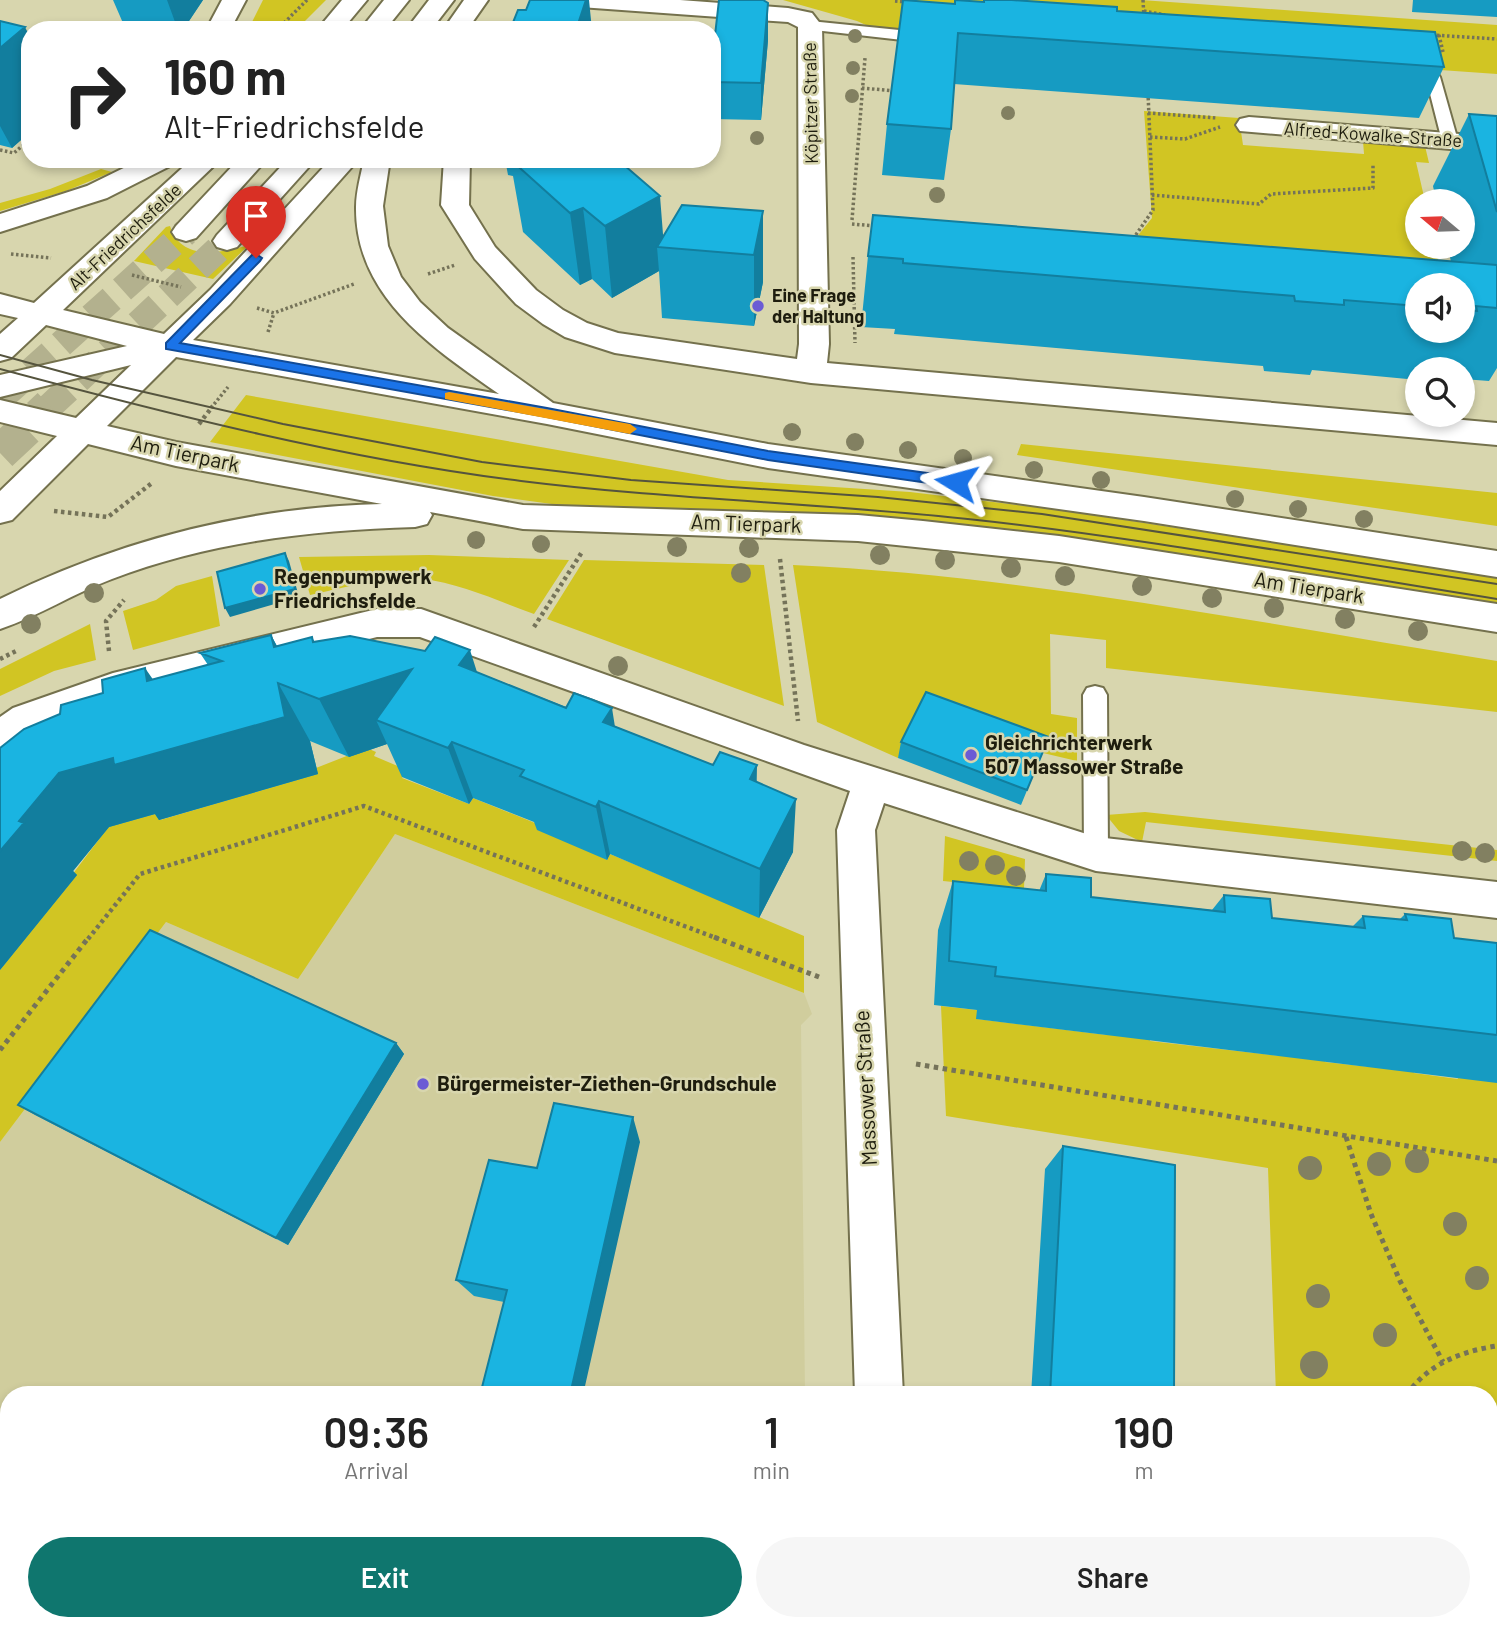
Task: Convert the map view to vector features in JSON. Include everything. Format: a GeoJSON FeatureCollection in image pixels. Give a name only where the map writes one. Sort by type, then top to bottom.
{"type":"FeatureCollection","features":[{"type":"Feature","properties":{"kind":"main road"},"geometry":{"type":"LineString","coordinates":[[223,21],[234,0]]}},
{"type":"Feature","properties":{"kind":"main road"},"geometry":{"type":"LineString","coordinates":[[337,21],[355,0]]}},
{"type":"Feature","properties":{"kind":"main road"},"geometry":{"type":"LineString","coordinates":[[380,21],[397,0]]}},
{"type":"Feature","properties":{"kind":"main road"},"geometry":{"type":"LineString","coordinates":[[425,21],[442,0]]}},
{"type":"Feature","properties":{"kind":"main road"},"geometry":{"type":"LineString","coordinates":[[461,21],[476,0]]}},
{"type":"Feature","properties":{"kind":"main road","name":"Köpitzer Straße"},"geometry":{"type":"LineString","coordinates":[[567,2],[788,15],[803,18],[810,26],[814,344],[811,372]]}},
{"type":"Feature","properties":{"kind":"main road","name":"Alfred-Kowalke-Straße"},"geometry":{"type":"LineString","coordinates":[[1248,125],[1497,145]]}},
{"type":"Feature","properties":{"kind":"main road"},"geometry":{"type":"LineString","coordinates":[[0,223],[97,192],[145,168]]}},
{"type":"Feature","properties":{"kind":"main road","name":"Alt-Friedrichsfelde"},"geometry":{"type":"LineString","coordinates":[[0,351],[198,168]]}},
{"type":"Feature","properties":{"kind":"main road","name":"Alt-Friedrichsfelde"},"geometry":{"type":"LineString","coordinates":[[186,232],[246,168]]}},
{"type":"Feature","properties":{"kind":"main road"},"geometry":{"type":"LineString","coordinates":[[227,241],[295,168]]}},
{"type":"Feature","properties":{"kind":"main road"},"geometry":{"type":"LineString","coordinates":[[5,506],[220,297],[338,168]]}},
{"type":"Feature","properties":{"kind":"main road"},"geometry":{"type":"LineString","coordinates":[[375,168],[368,210],[372,245],[384,275],[394,291],[418,320],[547,413]]}},
{"type":"Feature","properties":{"kind":"main road"},"geometry":{"type":"LineString","coordinates":[[457,168],[455,205],[485,254],[526,297],[553,317],[576,330],[615,343],[811,372],[1497,434]]}},
{"type":"Feature","properties":{"kind":"main road"},"geometry":{"type":"LineString","coordinates":[[0,304],[170,346],[547,413],[768,456],[1144,509],[1497,564]]}},
{"type":"Feature","properties":{"kind":"main road"},"geometry":{"type":"LineString","coordinates":[[41,314],[82,431]]}},
{"type":"Feature","properties":{"kind":"main road"},"geometry":{"type":"LineString","coordinates":[[0,386],[170,346]]}},
{"type":"Feature","properties":{"kind":"main road","name":"Am Tierpark"},"geometry":{"type":"LineString","coordinates":[[0,411],[176,454],[523,517],[858,528],[923,534],[1059,549],[1497,618]]}},
{"type":"Feature","properties":{"kind":"main road"},"geometry":{"type":"LineString","coordinates":[[0,615],[36,595],[131,558],[191,540],[275,524],[370,515],[523,517]]}},
{"type":"Feature","properties":{"kind":"main road"},"geometry":{"type":"LineString","coordinates":[[0,736],[26,719],[113,688],[377,623],[421,623],[802,760],[1096,854],[1497,900]]}},
{"type":"Feature","properties":{"kind":"main road","name":"Massower Straße"},"geometry":{"type":"LineString","coordinates":[[873,783],[856,830],[879,1386]]}},
{"type":"Feature","properties":{"kind":"lane"},"geometry":{"type":"LineString","coordinates":[[810,26],[944,39]]}},
{"type":"Feature","properties":{"kind":"lane"},"geometry":{"type":"LineString","coordinates":[[1390,71],[1432,77],[1450,141]]}},
{"type":"Feature","properties":{"kind":"lane"},"geometry":{"type":"LineString","coordinates":[[1095,695],[1096,854]]}},
{"type":"Feature","properties":{"kind":"path"},"geometry":{"type":"LineString","coordinates":[[286,21],[307,0]]}},
{"type":"Feature","properties":{"kind":"path"},"geometry":{"type":"LineString","coordinates":[[1143,0],[1144,20]]}},
{"type":"Feature","properties":{"kind":"path"},"geometry":{"type":"LineString","coordinates":[[895,1],[909,2]]}},
{"type":"Feature","properties":{"kind":"path"},"geometry":{"type":"LineString","coordinates":[[1144,12],[1169,17],[1157,21]]}},
{"type":"Feature","properties":{"kind":"path"},"geometry":{"type":"LineString","coordinates":[[852,236],[867,33]]}},
{"type":"Feature","properties":{"kind":"path"},"geometry":{"type":"LineString","coordinates":[[1428,35],[1497,39]]}},
{"type":"Feature","properties":{"kind":"path"},"geometry":{"type":"LineString","coordinates":[[862,88],[896,91]]}},
{"type":"Feature","properties":{"kind":"path"},"geometry":{"type":"LineString","coordinates":[[1129,244],[1153,210],[1147,89]]}},
{"type":"Feature","properties":{"kind":"path"},"geometry":{"type":"LineString","coordinates":[[1148,113],[1216,118]]}},
{"type":"Feature","properties":{"kind":"path"},"geometry":{"type":"LineString","coordinates":[[1152,195],[1259,204],[1271,194],[1373,188],[1372,135]]}},
{"type":"Feature","properties":{"kind":"path"},"geometry":{"type":"LineString","coordinates":[[1150,137],[1185,139]]}},
{"type":"Feature","properties":{"kind":"path"},"geometry":{"type":"LineString","coordinates":[[0,150],[14,153],[21,147]]}},
{"type":"Feature","properties":{"kind":"path"},"geometry":{"type":"LineString","coordinates":[[852,224],[877,226]]}},
{"type":"Feature","properties":{"kind":"path"},"geometry":{"type":"LineString","coordinates":[[853,248],[856,348]]}},
{"type":"Feature","properties":{"kind":"path"},"geometry":{"type":"LineString","coordinates":[[0,252],[69,259],[274,313],[422,264],[429,275],[485,254]]}},
{"type":"Feature","properties":{"kind":"path"},"geometry":{"type":"LineString","coordinates":[[5,506],[108,517]]}},
{"type":"Feature","properties":{"kind":"path"},"geometry":{"type":"LineString","coordinates":[[515,658],[583,551]]}},
{"type":"Feature","properties":{"kind":"path"},"geometry":{"type":"LineString","coordinates":[[780,556],[802,760]]}},
{"type":"Feature","properties":{"kind":"path"},"geometry":{"type":"LineString","coordinates":[[113,688],[106,621],[129,595]]}},
{"type":"Feature","properties":{"kind":"path"},"geometry":{"type":"LineString","coordinates":[[0,1050],[139,874],[364,806],[862,994]]}},
{"type":"Feature","properties":{"kind":"path"},"geometry":{"type":"LineString","coordinates":[[916,1064],[1497,1161]]}},
{"type":"Feature","properties":{"kind":"path"},"geometry":{"type":"LineString","coordinates":[[1346,1137],[1371,1214],[1395,1270],[1443,1362]]}},
{"type":"Feature","properties":{"kind":"path"},"geometry":{"type":"LineString","coordinates":[[1412,1386],[1443,1362],[1497,1346]]}},
{"type":"Feature","properties":{"kind":"shaded area"},"geometry":{"type":"Polygon","coordinates":[[[263,0],[326,0],[305,21],[252,21],[263,0]]]}},
{"type":"Feature","properties":{"kind":"shaded area"},"geometry":{"type":"Polygon","coordinates":[[[783,0],[1141,0],[1497,25],[1497,74],[877,30],[857,21],[783,0]]]}},
{"type":"Feature","properties":{"kind":"shaded area"},"geometry":{"type":"Polygon","coordinates":[[[1144,111],[1239,118],[1243,145],[1364,154],[1363,141],[1425,146],[1429,163],[1416,162],[1422,189],[1405,189],[1405,259],[1438,259],[1441,273],[1405,273],[1405,322],[1127,249],[1152,218],[1144,111]]]}},
{"type":"Feature","properties":{"kind":"shaded area"},"geometry":{"type":"Polygon","coordinates":[[[101,169],[112,172],[66,191],[0,211],[0,203],[50,189],[101,169]]]}},
{"type":"Feature","properties":{"kind":"shaded area"},"geometry":{"type":"Polygon","coordinates":[[[170,226],[175,237],[193,250],[215,252],[249,245],[213,279],[134,261],[170,226]]]}},
{"type":"Feature","properties":{"kind":"shaded area"},"geometry":{"type":"Polygon","coordinates":[[[246,395],[728,480],[910,492],[1060,510],[1497,577],[1497,605],[809,515],[559,505],[493,496],[210,442],[246,395]]]}},
{"type":"Feature","properties":{"kind":"shaded area"},"geometry":{"type":"Polygon","coordinates":[[[1021,444],[1497,493],[1497,526],[1017,455],[1021,444]]]}},
{"type":"Feature","properties":{"kind":"shaded area"},"geometry":{"type":"Polygon","coordinates":[[[429,555],[569,560],[534,614],[465,588],[422,579],[380,580],[310,595],[299,557],[429,555]]]}},
{"type":"Feature","properties":{"kind":"shaded area"},"geometry":{"type":"Polygon","coordinates":[[[584,560],[764,565],[784,706],[547,619],[584,560]]]}},
{"type":"Feature","properties":{"kind":"shaded area"},"geometry":{"type":"Polygon","coordinates":[[[793,565],[970,579],[1058,590],[1497,661],[1497,712],[1106,668],[1106,640],[1050,634],[1051,714],[1077,718],[1077,761],[1043,753],[923,708],[898,758],[817,722],[793,565]]]}},
{"type":"Feature","properties":{"kind":"shaded area"},"geometry":{"type":"Polygon","coordinates":[[[212,576],[220,626],[133,650],[123,611],[156,600],[176,586],[212,576]]]}},
{"type":"Feature","properties":{"kind":"shaded area"},"geometry":{"type":"Polygon","coordinates":[[[90,624],[96,660],[54,671],[0,696],[0,669],[90,624]]]}},
{"type":"Feature","properties":{"kind":"shaded area"},"geometry":{"type":"Polygon","coordinates":[[[367,748],[376,752],[374,756],[407,770],[402,778],[469,804],[473,798],[540,825],[607,860],[610,854],[804,936],[804,993],[395,834],[298,979],[166,922],[0,1142],[0,970],[100,838],[104,823],[119,824],[158,813],[160,820],[317,774],[316,768],[367,748]]]}},
{"type":"Feature","properties":{"kind":"shaded area"},"geometry":{"type":"Polygon","coordinates":[[[1145,812],[1497,850],[1497,861],[1146,822],[1142,842],[1119,831],[1106,815],[1145,812]]]}},
{"type":"Feature","properties":{"kind":"shaded area","name":"Bürgermeister-Ziethen-Grundschule"},"geometry":{"type":"Polygon","coordinates":[[[395,834],[804,993],[812,1014],[801,1025],[805,1386],[0,1386],[0,1142],[166,922],[298,979],[395,834]]]}},
{"type":"Feature","properties":{"kind":"shaded area"},"geometry":{"type":"Polygon","coordinates":[[[945,836],[1025,859],[1024,889],[943,881],[945,836]]]}},
{"type":"Feature","properties":{"kind":"shaded area"},"geometry":{"type":"Polygon","coordinates":[[[941,1006],[977,1010],[977,1019],[1107,1035],[1149,1032],[1150,1041],[1280,1056],[1323,1053],[1325,1062],[1370,1067],[1369,1059],[1412,1064],[1414,1073],[1458,1079],[1456,1070],[1497,1075],[1497,1386],[1276,1386],[1268,1168],[946,1116],[941,1006]]]}},
{"type":"Feature","properties":{"kind":"building"},"geometry":{"type":"Polygon","coordinates":[[[530,0],[586,0],[579,21],[514,21],[518,10],[526,10],[530,0]]]}},
{"type":"Feature","properties":{"kind":"building"},"geometry":{"type":"Polygon","coordinates":[[[719,0],[763,0],[768,3],[761,83],[721,82],[721,21],[717,21],[719,0]]]}},
{"type":"Feature","properties":{"kind":"building"},"geometry":{"type":"Polygon","coordinates":[[[903,0],[955,4],[955,0],[1012,0],[1117,7],[1117,11],[1435,32],[1444,67],[958,33],[951,129],[887,124],[903,0]]]}},
{"type":"Feature","properties":{"kind":"building"},"geometry":{"type":"Polygon","coordinates":[[[0,21],[21,26],[21,30],[0,48],[0,21]]]}},
{"type":"Feature","properties":{"kind":"building"},"geometry":{"type":"Polygon","coordinates":[[[1469,114],[1497,116],[1497,212],[1469,114]]]}},
{"type":"Feature","properties":{"kind":"building"},"geometry":{"type":"Polygon","coordinates":[[[520,168],[627,168],[660,196],[605,226],[583,208],[570,213],[520,168]]]}},
{"type":"Feature","properties":{"kind":"building"},"geometry":{"type":"Polygon","coordinates":[[[682,205],[763,211],[754,255],[657,247],[682,205]]]}},
{"type":"Feature","properties":{"kind":"building"},"geometry":{"type":"Polygon","coordinates":[[[873,215],[1497,265],[1497,308],[1476,306],[1475,311],[1475,273],[1405,273],[1405,305],[1344,300],[1344,305],[1295,301],[1294,296],[903,263],[903,259],[868,256],[873,215]]]}},
{"type":"Feature","properties":{"kind":"building","name":"Regenpumpwerk Friedrichsfelde"},"geometry":{"type":"Polygon","coordinates":[[[285,553],[295,589],[225,608],[217,572],[285,553]]]}},
{"type":"Feature","properties":{"kind":"building"},"geometry":{"type":"Polygon","coordinates":[[[271,635],[274,647],[312,637],[313,642],[350,636],[425,651],[435,637],[470,650],[459,665],[566,708],[574,693],[593,700],[612,708],[603,722],[713,765],[720,752],[757,765],[750,779],[796,799],[760,869],[599,801],[596,807],[520,776],[524,770],[452,742],[448,748],[376,720],[412,669],[319,699],[278,683],[285,717],[114,765],[113,758],[59,773],[19,821],[24,823],[0,851],[0,748],[24,729],[60,714],[61,705],[103,693],[102,680],[145,668],[147,681],[222,661],[200,653],[271,635]]]}},
{"type":"Feature","properties":{"kind":"building","name":"Gleichrichterwerk 507 Massower Straße"},"geometry":{"type":"Polygon","coordinates":[[[926,692],[1049,737],[1027,790],[901,742],[926,692]]]}},
{"type":"Feature","properties":{"kind":"building"},"geometry":{"type":"Polygon","coordinates":[[[1046,874],[1091,878],[1091,897],[1225,912],[1224,895],[1270,899],[1272,918],[1365,928],[1363,916],[1407,920],[1405,914],[1451,919],[1454,938],[1497,943],[1497,1035],[995,976],[996,967],[949,961],[953,881],[1046,891],[1046,874]]]}},
{"type":"Feature","properties":{"kind":"building"},"geometry":{"type":"Polygon","coordinates":[[[150,930],[396,1043],[276,1238],[18,1105],[150,930]]]}},
{"type":"Feature","properties":{"kind":"building"},"geometry":{"type":"Polygon","coordinates":[[[554,1103],[633,1117],[572,1386],[482,1386],[507,1290],[456,1280],[489,1160],[537,1168],[554,1103]]]}},
{"type":"Feature","properties":{"kind":"building"},"geometry":{"type":"Polygon","coordinates":[[[1063,1146],[1175,1165],[1174,1386],[1050,1386],[1063,1146]]]}},
{"type":"Feature","properties":{"kind":"tunnel"},"geometry":{"type":"LineString","coordinates":[[0,399],[186,232]]}},
{"type":"Feature","properties":{"kind":"tunnel"},"geometry":{"type":"LineString","coordinates":[[48,408],[227,241]]}},
{"type":"Feature","properties":{"kind":"tunnel"},"geometry":{"type":"LineString","coordinates":[[0,453],[50,406]]}},
{"type":"Feature","properties":{"kind":"tram line"},"geometry":{"type":"LineString","coordinates":[[0,355],[92,380],[283,424],[482,462],[631,480],[878,497],[1042,514],[1497,584]]}},
{"type":"Feature","properties":{"kind":"tram line"},"geometry":{"type":"LineString","coordinates":[[0,369],[259,434],[455,472],[578,487],[977,520],[1172,546],[1497,599]]}},
{"type":"Feature","properties":{"kind":"slow traffic"},"geometry":{"type":"LineString","coordinates":[[449,396],[630,429]]}},
{"type":"Feature","properties":{"kind":"place","name":"Eine Frage der Haltung"},"geometry":{"type":"Point","coordinates":[758,306]}},
{"type":"Feature","properties":{"kind":"place","name":"Regenpumpwerk Friedrichsfelde"},"geometry":{"type":"Point","coordinates":[260,589]}},
{"type":"Feature","properties":{"kind":"place","name":"Gleichrichterwerk 507 Massower Straße"},"geometry":{"type":"Point","coordinates":[971,755]}},
{"type":"Feature","properties":{"kind":"place","name":"Bürgermeister-Ziethen-Grundschule"},"geometry":{"type":"Point","coordinates":[423,1084]}},
{"type":"Feature","properties":{"kind":"route"},"geometry":{"type":"LineString","coordinates":[[256,258],[170,346],[248,362],[547,413],[768,456],[956,482]]}}]}
